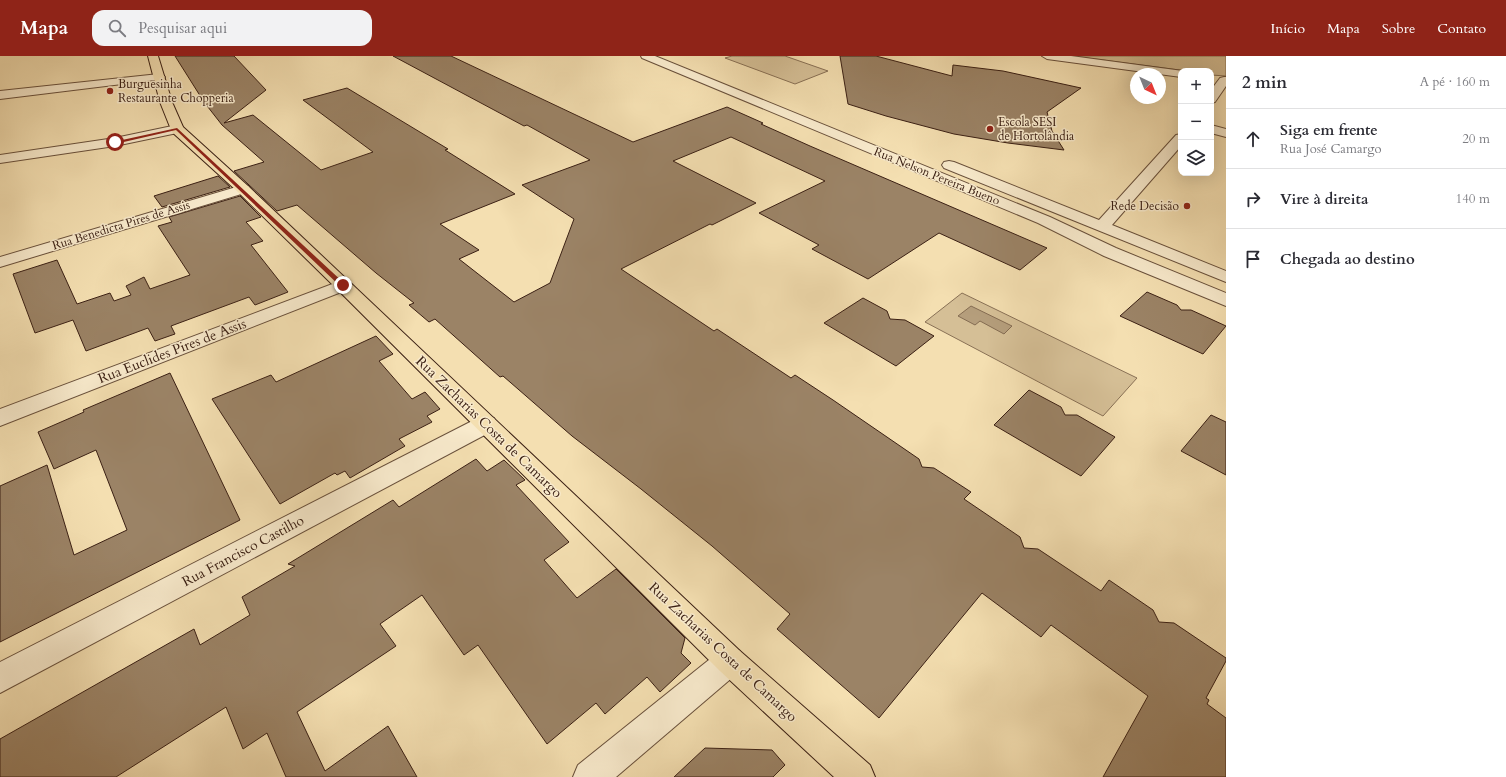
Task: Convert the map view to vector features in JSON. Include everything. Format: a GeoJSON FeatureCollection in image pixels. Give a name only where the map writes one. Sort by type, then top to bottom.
{"type":"FeatureCollection","features":[{"type":"Feature","properties":{"kind":"main road","name":"Rua Zacharias Costa de Camargo"},"geometry":{"type":"LineString","coordinates":[[156,66],[166,102],[177,129],[243,189],[343,285],[730,661],[858,777]]}},
{"type":"Feature","properties":{"kind":"street","name":"Rua Nelson Pereira Bueno"},"geometry":{"type":"LineString","coordinates":[[646,56],[1044,220],[1110,252],[1226,300]]}},
{"type":"Feature","properties":{"kind":"street"},"geometry":{"type":"LineString","coordinates":[[676,56],[860,129]]}},
{"type":"Feature","properties":{"kind":"street"},"geometry":{"type":"LineString","coordinates":[[1047,56],[1178,74]]}},
{"type":"Feature","properties":{"kind":"street"},"geometry":{"type":"LineString","coordinates":[[0,95],[156,66]]}},
{"type":"Feature","properties":{"kind":"street"},"geometry":{"type":"LineString","coordinates":[[1214,78],[1225,80],[1214,95]]}},
{"type":"Feature","properties":{"kind":"street"},"geometry":{"type":"LineString","coordinates":[[0,159],[115,142],[177,129]]}},
{"type":"Feature","properties":{"kind":"street"},"geometry":{"type":"LineString","coordinates":[[1214,130],[1226,133]]}},
{"type":"Feature","properties":{"kind":"street"},"geometry":{"type":"LineString","coordinates":[[1102,226],[1179,140]]}},
{"type":"Feature","properties":{"kind":"street","name":"Rua Nelson Pereira Bueno"},"geometry":{"type":"LineString","coordinates":[[933,159],[1226,277]]}},
{"type":"Feature","properties":{"kind":"street","name":"Rua Benedicta Pires de Assis"},"geometry":{"type":"LineString","coordinates":[[0,262],[243,189]]}},
{"type":"Feature","properties":{"kind":"street","name":"Rua Euclides Pires de Assis"},"geometry":{"type":"LineString","coordinates":[[0,418],[343,285]]}},
{"type":"Feature","properties":{"kind":"street","name":"Rua Francisco Castilho"},"geometry":{"type":"LineString","coordinates":[[0,678],[486,424]]}},
{"type":"Feature","properties":{"kind":"street"},"geometry":{"type":"LineString","coordinates":[[590,777],[730,661]]}},
{"type":"Feature","properties":{"kind":"shaded area"},"geometry":{"type":"Polygon","coordinates":[[[732,56],[785,56],[828,71],[795,84],[725,58],[732,56]]]}},
{"type":"Feature","properties":{"kind":"shaded area"},"geometry":{"type":"Polygon","coordinates":[[[1072,56],[1226,56],[1226,76],[1214,75],[1214,68],[1178,68],[1178,70],[1072,56]]]}},
{"type":"Feature","properties":{"kind":"shaded area"},"geometry":{"type":"Polygon","coordinates":[[[962,293],[1137,378],[1103,416],[925,322],[962,293]]]}},
{"type":"Feature","properties":{"kind":"shaded area"},"geometry":{"type":"Polygon","coordinates":[[[971,306],[1012,326],[1004,334],[980,321],[975,325],[958,316],[971,306]]]}},
{"type":"Feature","properties":{"kind":"building"},"geometry":{"type":"Polygon","coordinates":[[[175,56],[234,56],[266,90],[224,123],[253,115],[321,170],[373,152],[303,100],[347,88],[448,149],[445,150],[515,194],[440,224],[479,250],[459,259],[514,302],[550,283],[574,219],[522,185],[590,160],[527,125],[524,126],[393,56],[451,56],[633,142],[727,107],[810,146],[1047,248],[1020,270],[939,233],[868,279],[812,249],[819,245],[759,213],[825,181],[731,137],[673,161],[756,203],[712,225],[710,224],[621,269],[714,331],[717,329],[791,378],[795,375],[919,459],[922,467],[934,468],[971,492],[964,499],[1020,537],[1024,548],[1038,549],[1101,591],[1109,580],[1153,610],[1159,622],[1174,623],[1226,658],[1226,661],[1206,698],[1209,700],[1207,704],[1226,718],[1226,777],[1103,777],[1148,696],[1051,625],[1041,637],[982,593],[879,718],[777,629],[790,614],[712,546],[572,436],[503,376],[500,377],[435,319],[429,322],[409,305],[414,303],[376,273],[297,205],[277,211],[234,171],[264,162],[222,125],[204,102],[175,56]]]}},
{"type":"Feature","properties":{"kind":"building"},"geometry":{"type":"Polygon","coordinates":[[[840,56],[876,56],[952,76],[953,65],[1003,71],[1081,88],[1047,112],[1052,131],[1064,150],[1008,143],[954,134],[848,104],[840,56]]]}},
{"type":"Feature","properties":{"kind":"building"},"geometry":{"type":"Polygon","coordinates":[[[218,176],[230,187],[162,207],[154,196],[218,176]]]}},
{"type":"Feature","properties":{"kind":"building"},"geometry":{"type":"Polygon","coordinates":[[[240,196],[261,217],[246,222],[263,241],[251,245],[288,292],[255,305],[249,297],[171,326],[175,334],[155,341],[148,328],[86,351],[73,320],[35,333],[13,274],[57,260],[77,304],[110,293],[114,301],[131,295],[126,286],[144,277],[150,289],[190,275],[158,226],[172,222],[169,217],[240,196]]]}},
{"type":"Feature","properties":{"kind":"building"},"geometry":{"type":"Polygon","coordinates":[[[1147,292],[1177,305],[1181,310],[1191,310],[1226,326],[1203,354],[1120,316],[1147,292]]]}},
{"type":"Feature","properties":{"kind":"building"},"geometry":{"type":"Polygon","coordinates":[[[863,298],[887,311],[890,319],[905,320],[934,336],[896,366],[824,323],[863,298]]]}},
{"type":"Feature","properties":{"kind":"building"},"geometry":{"type":"Polygon","coordinates":[[[376,336],[393,354],[379,361],[412,399],[425,392],[440,409],[427,416],[432,422],[399,439],[405,446],[350,478],[345,471],[337,475],[335,473],[280,504],[212,399],[271,375],[276,382],[376,336]]]}},
{"type":"Feature","properties":{"kind":"building"},"geometry":{"type":"Polygon","coordinates":[[[170,373],[240,520],[0,642],[0,486],[47,465],[74,555],[127,530],[96,450],[54,469],[38,432],[84,412],[83,410],[170,373]]]}},
{"type":"Feature","properties":{"kind":"building"},"geometry":{"type":"Polygon","coordinates":[[[1029,390],[1061,407],[1065,415],[1077,415],[1115,437],[1081,476],[994,425],[1029,390]]]}},
{"type":"Feature","properties":{"kind":"building"},"geometry":{"type":"Polygon","coordinates":[[[1211,415],[1226,422],[1226,475],[1181,451],[1211,415]]]}},
{"type":"Feature","properties":{"kind":"building"},"geometry":{"type":"Polygon","coordinates":[[[476,459],[487,471],[504,460],[525,480],[516,485],[569,542],[544,560],[577,598],[616,569],[685,638],[681,653],[691,663],[660,692],[647,677],[605,714],[596,703],[547,744],[478,645],[464,655],[422,595],[380,624],[396,646],[297,712],[325,771],[388,726],[417,777],[286,777],[267,733],[243,749],[226,707],[116,777],[0,777],[0,739],[194,629],[200,645],[250,615],[242,597],[295,566],[288,564],[393,500],[399,507],[476,459]]]}},
{"type":"Feature","properties":{"kind":"building"},"geometry":{"type":"Polygon","coordinates":[[[705,748],[772,750],[785,765],[773,777],[674,777],[705,748]]]}},
{"type":"Feature","properties":{"kind":"place","name":"Burguesinha Restaurante Chopperia"},"geometry":{"type":"Point","coordinates":[110,91]}},
{"type":"Feature","properties":{"kind":"place","name":"Escola SESI de Hortolândia"},"geometry":{"type":"Point","coordinates":[990,129]}},
{"type":"Feature","properties":{"kind":"place","name":"Rede Decisão"},"geometry":{"type":"Point","coordinates":[1187,206]}},
{"type":"Feature","properties":{"kind":"route"},"geometry":{"type":"LineString","coordinates":[[115,142],[177,129],[243,189],[343,285]]}}]}
